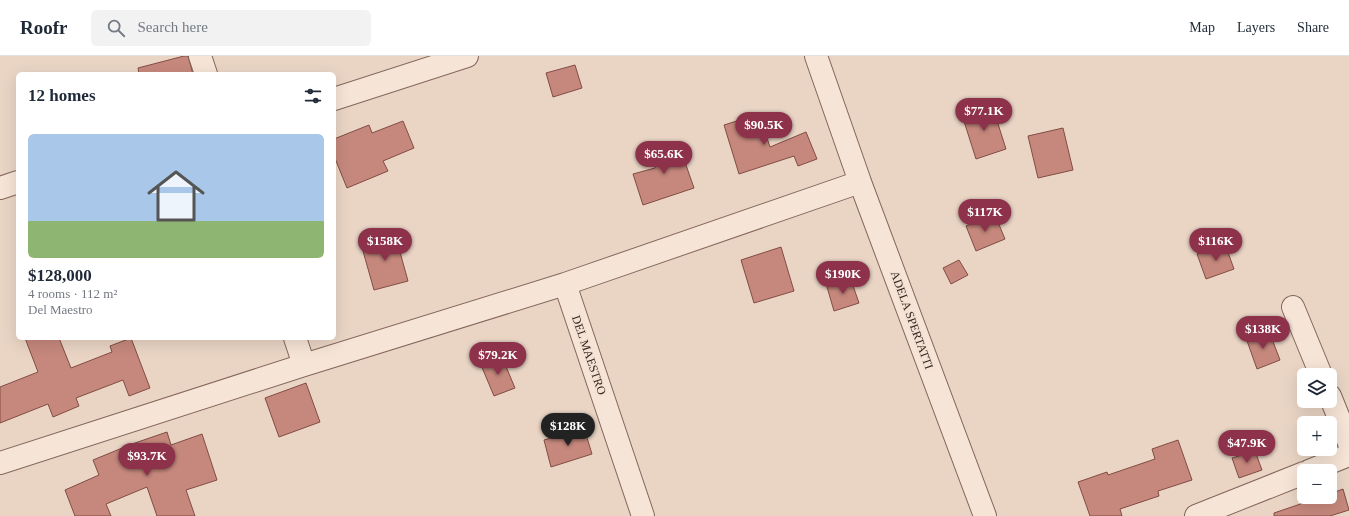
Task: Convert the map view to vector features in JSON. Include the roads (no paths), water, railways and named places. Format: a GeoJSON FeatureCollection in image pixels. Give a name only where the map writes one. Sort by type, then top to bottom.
{"type":"FeatureCollection","features":[{"type":"Feature","properties":{"kind":"street"},"geometry":{"type":"LineString","coordinates":[[200,56],[205,72]]}},
{"type":"Feature","properties":{"kind":"street"},"geometry":{"type":"LineString","coordinates":[[336,98],[467,56]]}},
{"type":"Feature","properties":{"kind":"street","name":"ADELA SPERTATTI"},"geometry":{"type":"LineString","coordinates":[[816,56],[860,182],[985,516]]}},
{"type":"Feature","properties":{"kind":"street"},"geometry":{"type":"LineString","coordinates":[[0,463],[304,365],[565,284],[860,182]]}},
{"type":"Feature","properties":{"kind":"street"},"geometry":{"type":"LineString","coordinates":[[0,188],[16,183]]}},
{"type":"Feature","properties":{"kind":"street","name":"DEL MAESTRO"},"geometry":{"type":"LineString","coordinates":[[565,284],[643,516]]}},
{"type":"Feature","properties":{"kind":"street"},"geometry":{"type":"LineString","coordinates":[[1293,307],[1318,368]]}},
{"type":"Feature","properties":{"kind":"street"},"geometry":{"type":"LineString","coordinates":[[296,340],[304,365]]}},
{"type":"Feature","properties":{"kind":"street"},"geometry":{"type":"LineString","coordinates":[[1335,408],[1349,443]]}},
{"type":"Feature","properties":{"kind":"street"},"geometry":{"type":"LineString","coordinates":[[1326,464],[1349,455]]}},
{"type":"Feature","properties":{"kind":"street"},"geometry":{"type":"LineString","coordinates":[[1196,516],[1297,476]]}}]}
